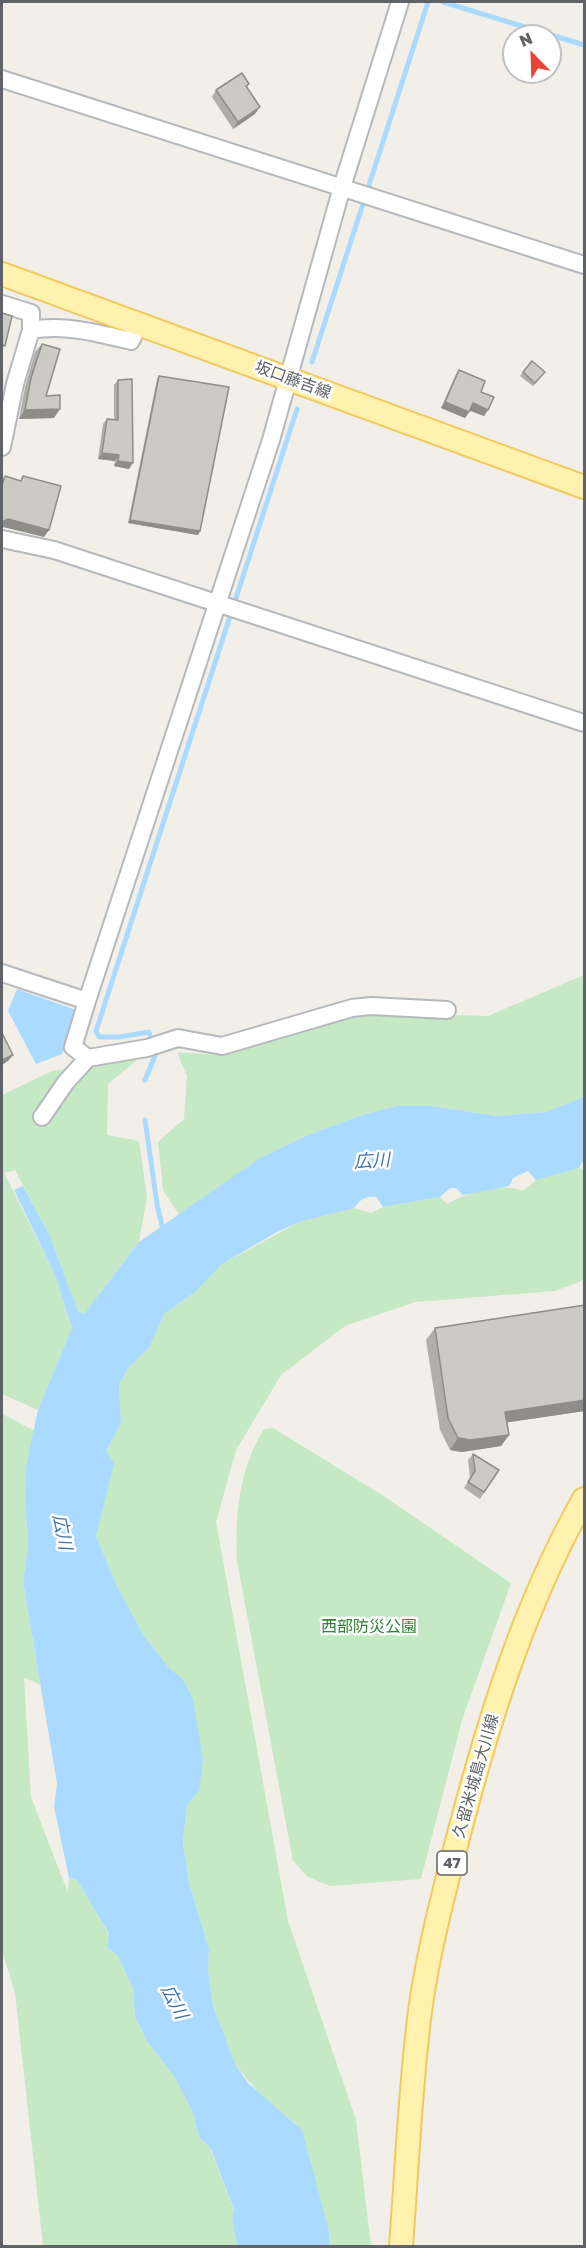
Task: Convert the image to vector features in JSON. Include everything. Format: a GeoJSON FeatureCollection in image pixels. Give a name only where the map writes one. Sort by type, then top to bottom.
{"type":"FeatureCollection","features":[{"type":"Feature","properties":{"kind":"main road","name":"坂口藤吉線"},"geometry":{"type":"LineString","coordinates":[[2,274],[585,487]]}},
{"type":"Feature","properties":{"kind":"main road","name":"久留米城島大川線"},"geometry":{"type":"LineString","coordinates":[[401,2247],[420,2010],[445,1888],[480,1754],[511,1664],[541,1584],[585,1499]]}},
{"type":"Feature","properties":{"kind":"street"},"geometry":{"type":"LineString","coordinates":[[88,1058],[73,1047],[220,604],[271,440],[286,378],[342,188],[400,2]]}},
{"type":"Feature","properties":{"kind":"street"},"geometry":{"type":"LineString","coordinates":[[2,79],[585,265]]}},
{"type":"Feature","properties":{"kind":"street"},"geometry":{"type":"LineString","coordinates":[[2,304],[31,314],[31,330],[15,384],[2,447]]}},
{"type":"Feature","properties":{"kind":"street"},"geometry":{"type":"LineString","coordinates":[[31,330],[50,327],[86,331],[131,341],[138,325]]}},
{"type":"Feature","properties":{"kind":"street"},"geometry":{"type":"LineString","coordinates":[[2,539],[54,550],[585,723]]}},
{"type":"Feature","properties":{"kind":"street"},"geometry":{"type":"LineString","coordinates":[[2,973],[87,1001]]}},
{"type":"Feature","properties":{"kind":"street"},"geometry":{"type":"LineString","coordinates":[[42,1117],[66,1082],[88,1058],[153,1047],[178,1038],[222,1046],[352,1008],[371,1005],[447,1010]]}},
{"type":"Feature","properties":{"kind":"green space"},"geometry":{"type":"Polygon","coordinates":[[[584,975],[584,1097],[546,1112],[497,1116],[431,1106],[397,1106],[359,1116],[306,1136],[260,1158],[180,1216],[163,1190],[158,1142],[184,1119],[187,1076],[177,1052],[219,1055],[359,1012],[488,1016],[584,975]]]}},
{"type":"Feature","properties":{"kind":"green space"},"geometry":{"type":"Polygon","coordinates":[[[137,1060],[108,1084],[107,1135],[139,1141],[147,1197],[139,1242],[84,1314],[78,1311],[49,1234],[15,1170],[4,1173],[55,1275],[72,1328],[38,1410],[2,1394],[2,1095],[52,1071],[137,1060]]]}},
{"type":"Feature","properties":{"kind":"green space"},"geometry":{"type":"Polygon","coordinates":[[[579,1168],[584,1170],[584,1280],[555,1291],[415,1302],[345,1326],[281,1375],[236,1450],[216,1522],[288,1921],[356,2120],[371,2246],[330,2246],[329,2231],[296,2124],[266,2101],[236,2066],[213,2006],[208,1971],[209,1949],[189,1883],[183,1842],[187,1805],[199,1791],[182,1678],[170,1669],[144,1636],[116,1584],[96,1536],[102,1509],[106,1451],[121,1423],[119,1385],[128,1368],[149,1348],[164,1314],[195,1292],[222,1264],[299,1222],[354,1208],[371,1213],[383,1207],[440,1197],[447,1204],[475,1192],[495,1188],[514,1188],[523,1191],[536,1180],[579,1168]]]}},
{"type":"Feature","properties":{"kind":"green space"},"geometry":{"type":"Polygon","coordinates":[[[2,1414],[35,1431],[26,1467],[25,1500],[28,1545],[23,1582],[40,1684],[24,1678],[31,1797],[68,1893],[69,1878],[77,1880],[109,1935],[107,1947],[118,1956],[133,1989],[135,2017],[148,2043],[174,2076],[193,2113],[199,2137],[210,2148],[234,2211],[232,2220],[237,2246],[43,2246],[15,1993],[2,1950],[2,1414]]]}},
{"type":"Feature","properties":{"kind":"green space","name":"西部防災公園"},"geometry":{"type":"Polygon","coordinates":[[[273,1428],[382,1495],[511,1583],[462,1720],[421,1879],[330,1886],[308,1877],[293,1861],[237,1561],[238,1510],[244,1476],[264,1429],[273,1428]]]}},
{"type":"Feature","properties":{"kind":"water"},"geometry":{"type":"Polygon","coordinates":[[[17,989],[76,1010],[62,1054],[36,1064],[8,1011],[17,989]]]}},
{"type":"Feature","properties":{"kind":"water","name":"広川"},"geometry":{"type":"Polygon","coordinates":[[[584,1097],[584,1159],[579,1168],[536,1180],[528,1171],[513,1178],[509,1186],[463,1195],[456,1188],[450,1188],[440,1197],[383,1207],[376,1197],[369,1197],[361,1200],[354,1208],[299,1222],[277,1232],[222,1264],[195,1292],[164,1314],[149,1348],[128,1368],[119,1385],[121,1423],[106,1451],[114,1464],[96,1536],[116,1584],[144,1636],[170,1669],[182,1678],[193,1699],[203,1760],[199,1791],[187,1805],[183,1842],[189,1883],[209,1949],[208,1971],[213,2006],[236,2066],[248,2083],[302,2130],[329,2231],[330,2246],[237,2246],[232,2220],[234,2210],[211,2149],[199,2137],[193,2113],[174,2076],[148,2043],[135,2017],[133,1989],[118,1956],[107,1947],[109,1934],[77,1880],[69,1878],[54,1806],[57,1783],[23,1582],[28,1545],[25,1500],[26,1467],[38,1410],[72,1328],[55,1275],[14,1190],[23,1186],[49,1234],[78,1311],[84,1314],[139,1242],[260,1158],[306,1136],[359,1116],[397,1106],[431,1106],[497,1116],[546,1112],[584,1097]]]}},
{"type":"Feature","properties":{"kind":"building"},"geometry":{"type":"Polygon","coordinates":[[[242,73],[249,84],[246,86],[260,107],[238,122],[216,90],[242,73]]]}},
{"type":"Feature","properties":{"kind":"building"},"geometry":{"type":"Polygon","coordinates":[[[2,313],[12,316],[5,346],[2,345],[2,313]]]}},
{"type":"Feature","properties":{"kind":"building"},"geometry":{"type":"Polygon","coordinates":[[[42,344],[60,349],[46,396],[60,395],[60,409],[25,410],[31,378],[42,344]]]}},
{"type":"Feature","properties":{"kind":"building"},"geometry":{"type":"Polygon","coordinates":[[[532,361],[545,372],[535,383],[523,372],[532,361]]]}},
{"type":"Feature","properties":{"kind":"building"},"geometry":{"type":"Polygon","coordinates":[[[459,370],[485,381],[481,392],[494,397],[488,410],[473,403],[469,412],[445,402],[459,370]]]}},
{"type":"Feature","properties":{"kind":"building"},"geometry":{"type":"Polygon","coordinates":[[[159,376],[229,387],[200,531],[130,520],[159,376]]]}},
{"type":"Feature","properties":{"kind":"building"},"geometry":{"type":"Polygon","coordinates":[[[132,379],[133,463],[118,461],[119,455],[102,453],[107,419],[118,420],[118,380],[132,379]]]}},
{"type":"Feature","properties":{"kind":"building"},"geometry":{"type":"Polygon","coordinates":[[[5,476],[21,481],[23,476],[61,486],[49,530],[8,519],[2,522],[2,485],[5,476]]]}},
{"type":"Feature","properties":{"kind":"building"},"geometry":{"type":"Polygon","coordinates":[[[2,1033],[13,1055],[2,1060],[2,1033]]]}},
{"type":"Feature","properties":{"kind":"building"},"geometry":{"type":"Polygon","coordinates":[[[585,1305],[585,1400],[505,1412],[509,1435],[470,1440],[458,1438],[448,1418],[435,1328],[585,1305]]]}},
{"type":"Feature","properties":{"kind":"building"},"geometry":{"type":"Polygon","coordinates":[[[473,1454],[499,1470],[484,1492],[468,1482],[475,1471],[473,1454]]]}},
{"type":"Feature","properties":{"kind":"waterway"},"geometry":{"type":"LineString","coordinates":[[312,362],[428,2]]}},
{"type":"Feature","properties":{"kind":"waterway"},"geometry":{"type":"LineString","coordinates":[[443,2],[584,45]]}},
{"type":"Feature","properties":{"kind":"waterway"},"geometry":{"type":"LineString","coordinates":[[145,1080],[155,1056],[149,1032],[119,1037],[99,1037],[96,1031],[297,409]]}},
{"type":"Feature","properties":{"kind":"waterway"},"geometry":{"type":"LineString","coordinates":[[145,1120],[157,1204],[164,1234]]}}]}
